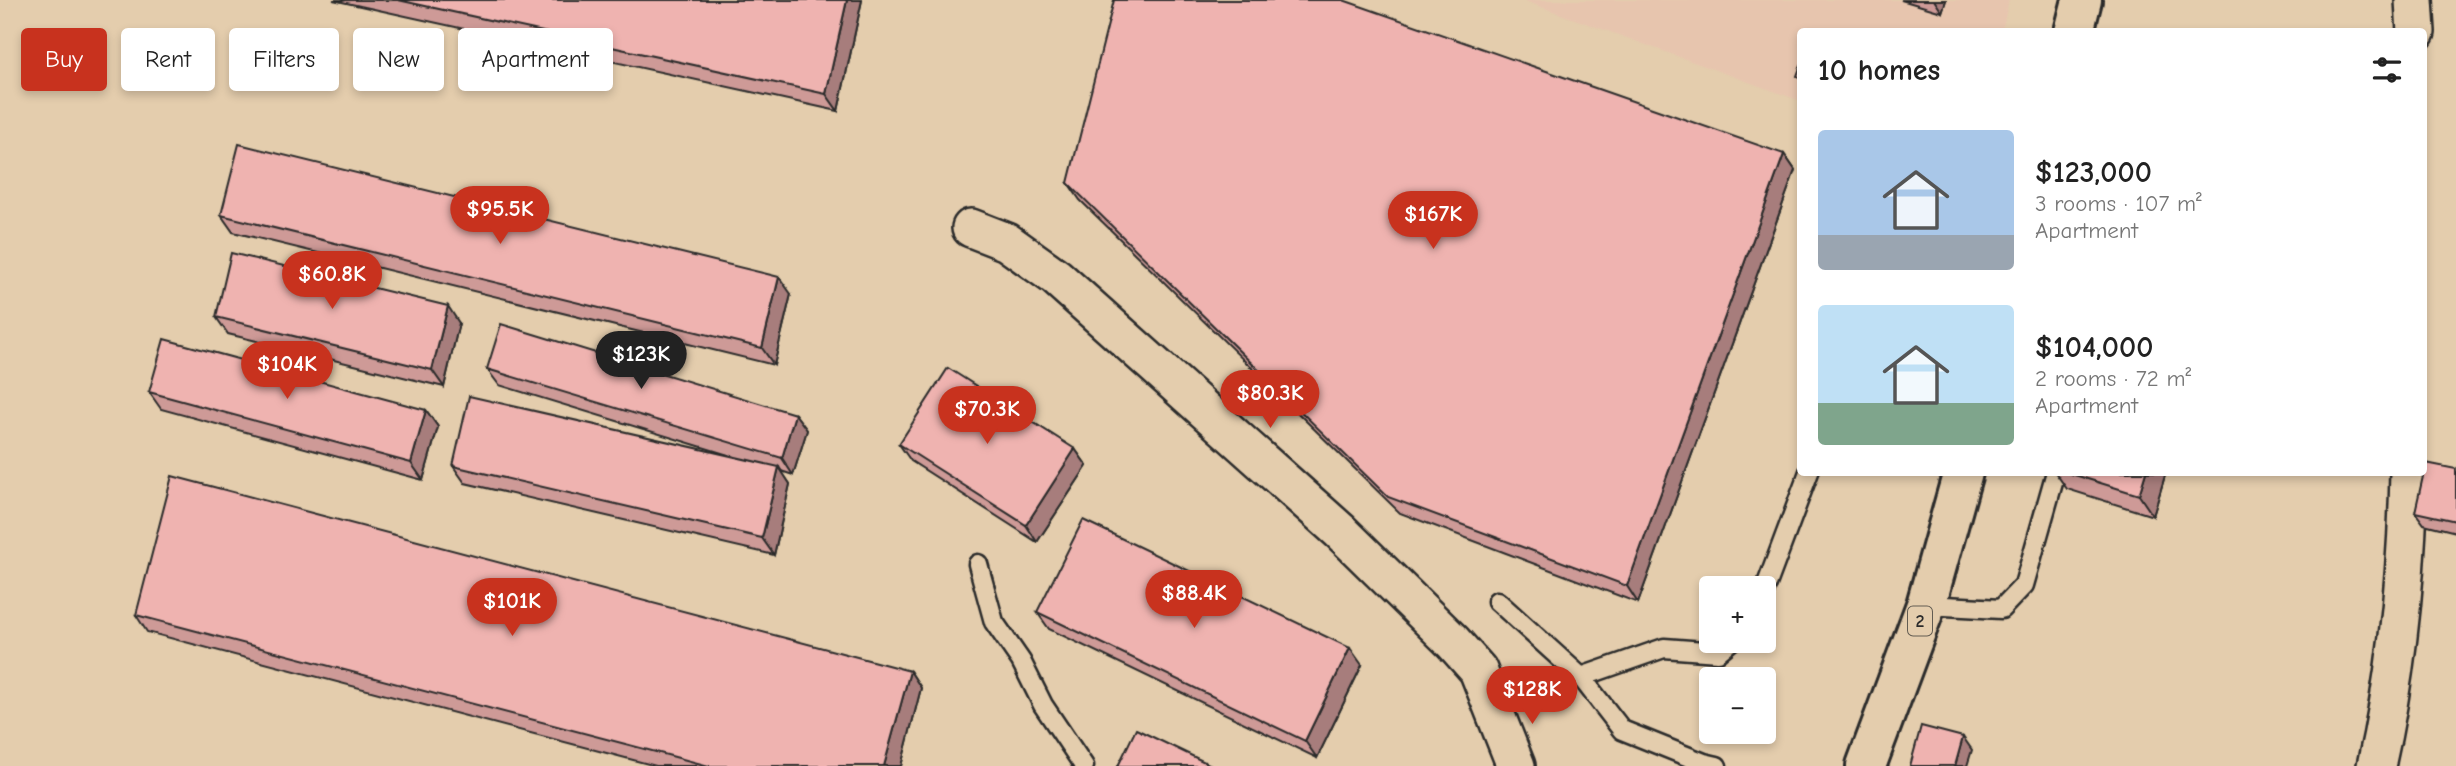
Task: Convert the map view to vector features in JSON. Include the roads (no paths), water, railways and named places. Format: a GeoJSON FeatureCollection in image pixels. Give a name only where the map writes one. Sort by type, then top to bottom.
{"type":"FeatureCollection","features":[{"type":"Feature","properties":{"kind":"highway"},"geometry":{"type":"LineString","coordinates":[[2075,28],[2082,0]]}},
{"type":"Feature","properties":{"kind":"highway","name":"2"},"geometry":{"type":"LineString","coordinates":[[1866,766],[1926,605],[1962,476]]}},
{"type":"Feature","properties":{"kind":"street"},"geometry":{"type":"LineString","coordinates":[[2414,0],[2416,28]]}},
{"type":"Feature","properties":{"kind":"street"},"geometry":{"type":"LineString","coordinates":[[971,228],[1007,242],[1056,278],[1340,531],[1478,670],[1516,766]]}},
{"type":"Feature","properties":{"kind":"street"},"geometry":{"type":"LineString","coordinates":[[2376,766],[2388,716],[2399,638],[2408,534],[2409,476]]}},
{"type":"Feature","properties":{"kind":"lane"},"geometry":{"type":"LineString","coordinates":[[1770,576],[1808,476]]}},
{"type":"Feature","properties":{"kind":"lane"},"geometry":{"type":"LineString","coordinates":[[1926,605],[2001,609],[2024,585],[2055,476]]}},
{"type":"Feature","properties":{"kind":"lane"},"geometry":{"type":"LineString","coordinates":[[978,564],[994,622],[1021,661],[1043,705],[1084,766]]}},
{"type":"Feature","properties":{"kind":"lane"},"geometry":{"type":"LineString","coordinates":[[1497,601],[1581,677],[1622,730],[1717,766]]}},
{"type":"Feature","properties":{"kind":"lane"},"geometry":{"type":"LineString","coordinates":[[1581,677],[1664,648],[1699,651]]}}]}
